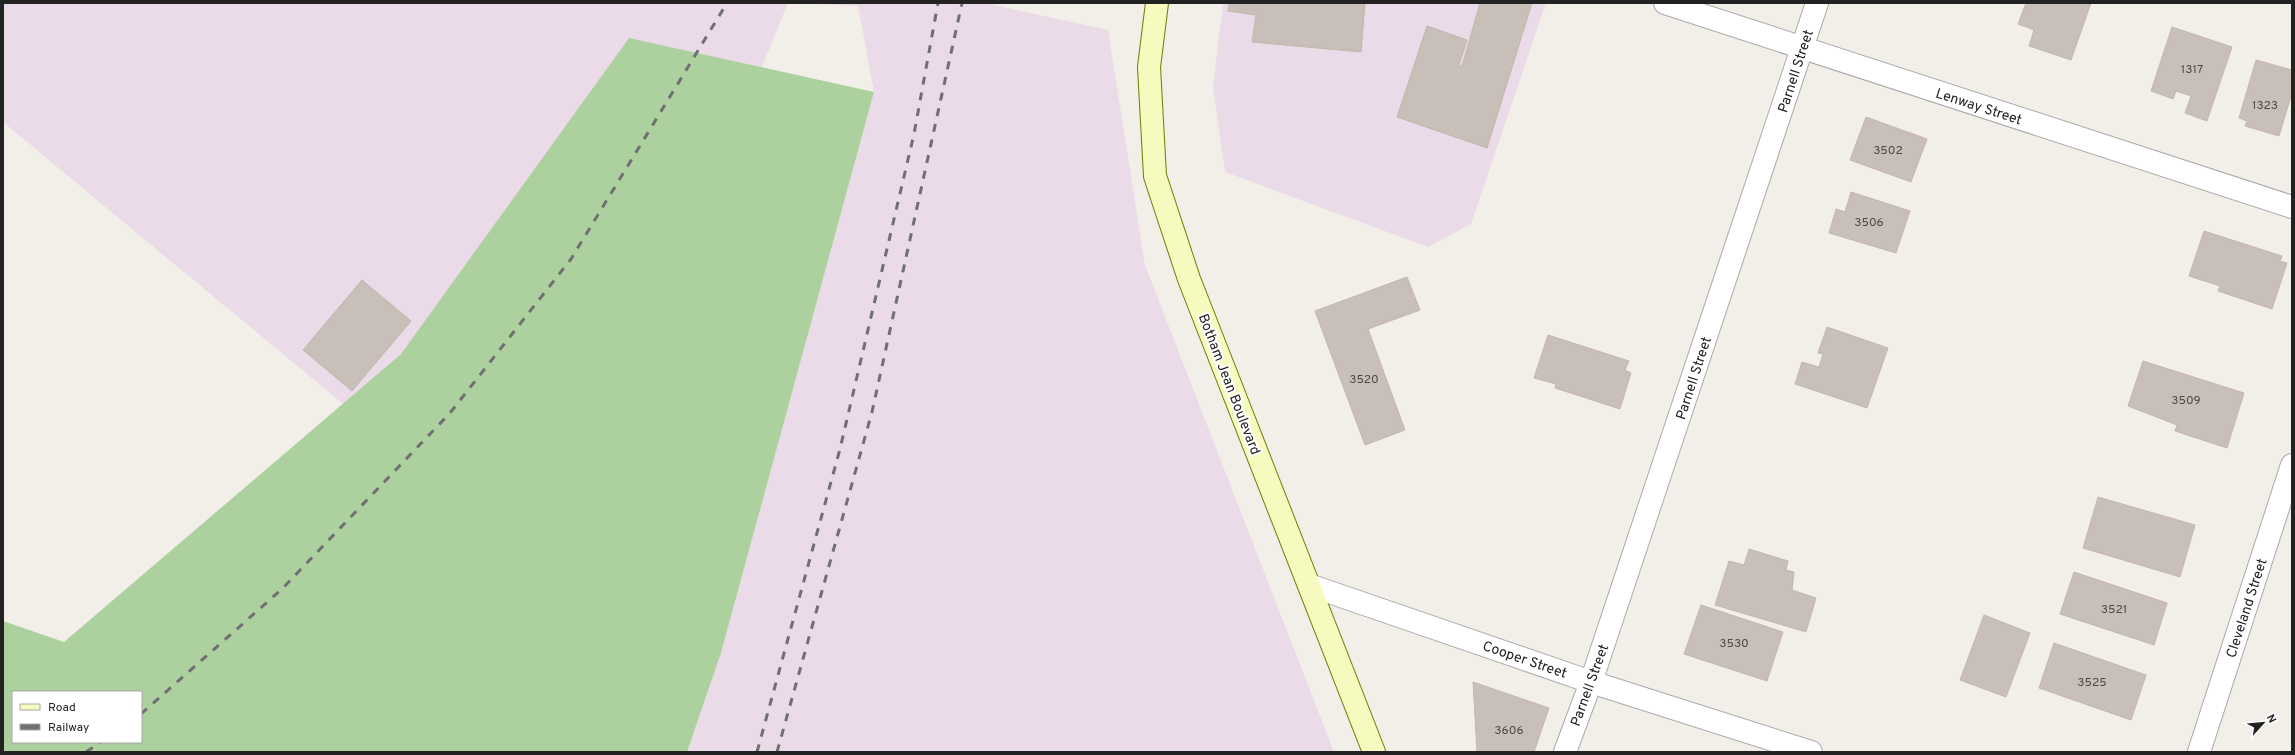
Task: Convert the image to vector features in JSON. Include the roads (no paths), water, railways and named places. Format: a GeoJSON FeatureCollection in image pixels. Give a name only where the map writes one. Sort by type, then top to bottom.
{"type":"FeatureCollection","features":[{"type":"Feature","properties":{"kind":"main road","name":"Botham Jean Boulevard"},"geometry":{"type":"LineString","coordinates":[[1157,3],[1149,67],[1155,176],[1189,279],[1374,752]]}},
{"type":"Feature","properties":{"kind":"street","name":"Lenway Street"},"geometry":{"type":"LineString","coordinates":[[1666,3],[1803,49],[2292,207]]}},
{"type":"Feature","properties":{"kind":"street","name":"Parnell Street"},"geometry":{"type":"LineString","coordinates":[[1565,752],[1592,682],[1817,3]]}},
{"type":"Feature","properties":{"kind":"street","name":"Cleveland Street"},"geometry":{"type":"LineString","coordinates":[[2199,752],[2292,465]]}},
{"type":"Feature","properties":{"kind":"street","name":"Cooper Street"},"geometry":{"type":"LineString","coordinates":[[1309,585],[1592,682],[1811,752]]}},
{"type":"Feature","properties":{"kind":"railway"},"geometry":{"type":"LineString","coordinates":[[142,713],[282,589],[450,413],[571,259],[727,3]]}},
{"type":"Feature","properties":{"kind":"railway"},"geometry":{"type":"LineString","coordinates":[[757,752],[840,449],[914,134],[938,3]]}},
{"type":"Feature","properties":{"kind":"railway"},"geometry":{"type":"LineString","coordinates":[[777,752],[872,412],[962,3]]}},
{"type":"Feature","properties":{"kind":"railway"},"geometry":{"type":"LineString","coordinates":[[86,752],[100,743]]}}]}
